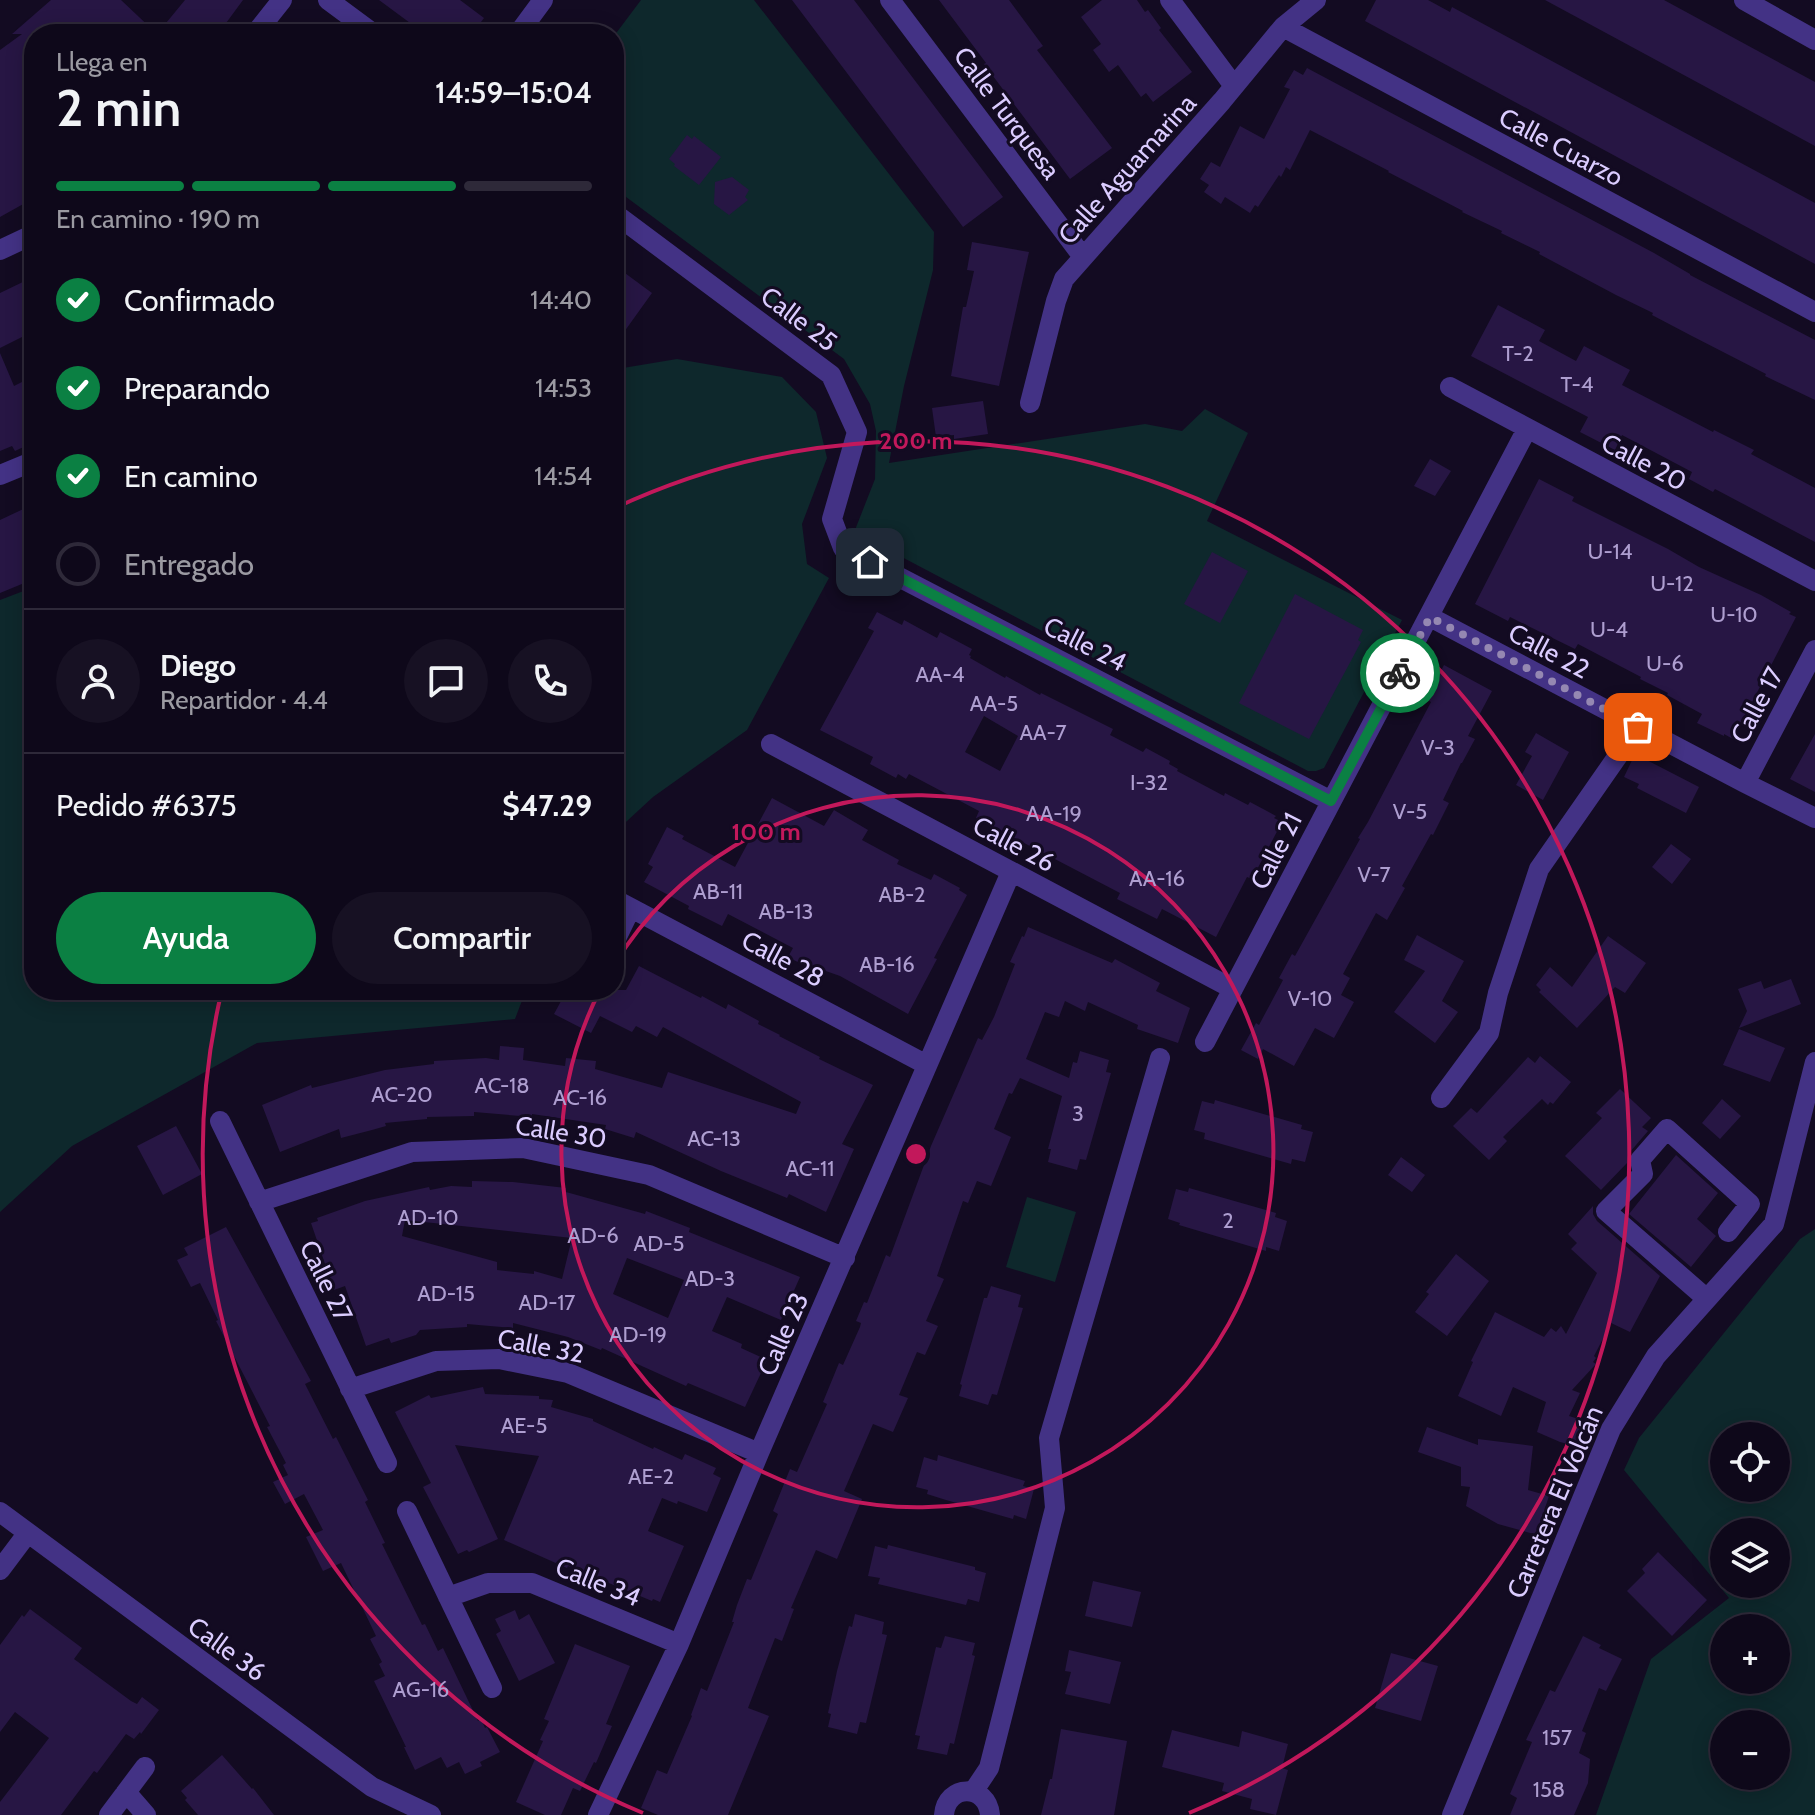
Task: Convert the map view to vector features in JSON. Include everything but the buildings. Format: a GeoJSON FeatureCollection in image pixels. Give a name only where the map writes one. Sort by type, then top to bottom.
{"type":"FeatureCollection","features":[{"type":"Feature","properties":{"kind":"street"},"geometry":{"type":"LineString","coordinates":[[263,24],[282,0]]}},
{"type":"Feature","properties":{"kind":"street"},"geometry":{"type":"LineString","coordinates":[[328,0],[360,24]]}},
{"type":"Feature","properties":{"kind":"street"},"geometry":{"type":"LineString","coordinates":[[525,24],[543,0]]}},
{"type":"Feature","properties":{"kind":"street","name":"Calle Turquesa"},"geometry":{"type":"LineString","coordinates":[[890,0],[1083,257]]}},
{"type":"Feature","properties":{"kind":"street"},"geometry":{"type":"LineString","coordinates":[[1170,0],[1234,86]]}},
{"type":"Feature","properties":{"kind":"street","name":"Calle Aguamarina"},"geometry":{"type":"LineString","coordinates":[[1030,403],[1064,279],[1283,27],[1316,0]]}},
{"type":"Feature","properties":{"kind":"street"},"geometry":{"type":"LineString","coordinates":[[1744,0],[1815,40]]}},
{"type":"Feature","properties":{"kind":"street","name":"Calle Cuarzo"},"geometry":{"type":"LineString","coordinates":[[1283,27],[1815,312]]}},
{"type":"Feature","properties":{"kind":"street","name":"Calle 25"},"geometry":{"type":"LineString","coordinates":[[624,220],[831,375],[857,432],[832,519]]}},
{"type":"Feature","properties":{"kind":"street"},"geometry":{"type":"LineString","coordinates":[[0,250],[24,239]]}},
{"type":"Feature","properties":{"kind":"street","name":"Calle 20"},"geometry":{"type":"LineString","coordinates":[[1450,387],[1815,581]]}},
{"type":"Feature","properties":{"kind":"street","name":"Calle 21"},"geometry":{"type":"LineString","coordinates":[[1205,1042],[1527,429]]}},
{"type":"Feature","properties":{"kind":"street"},"geometry":{"type":"LineString","coordinates":[[0,475],[24,465]]}},
{"type":"Feature","properties":{"kind":"street","name":"Calle 24"},"geometry":{"type":"LineString","coordinates":[[832,519],[843,548],[1331,801]]}},
{"type":"Feature","properties":{"kind":"street","name":"Calle 22"},"geometry":{"type":"LineString","coordinates":[[1430,617],[1815,818]]}},
{"type":"Feature","properties":{"kind":"street","name":"Calle 17"},"geometry":{"type":"LineString","coordinates":[[1745,783],[1815,650]]}},
{"type":"Feature","properties":{"kind":"street"},"geometry":{"type":"LineString","coordinates":[[1441,1098],[1489,1033],[1498,993],[1539,869],[1638,727]]}},
{"type":"Feature","properties":{"kind":"street","name":"Calle 26"},"geometry":{"type":"LineString","coordinates":[[771,744],[1233,989]]}},
{"type":"Feature","properties":{"kind":"street","name":"Calle 23"},"geometry":{"type":"LineString","coordinates":[[598,1815],[679,1644],[1011,872]]}},
{"type":"Feature","properties":{"kind":"street","name":"Calle 28"},"geometry":{"type":"LineString","coordinates":[[624,905],[927,1065]]}},
{"type":"Feature","properties":{"kind":"street"},"geometry":{"type":"LineString","coordinates":[[973,1792],[989,1768],[1055,1508],[1049,1438],[1160,1058]]}},
{"type":"Feature","properties":{"kind":"street","name":"Carretera El Volcán"},"geometry":{"type":"LineString","coordinates":[[1452,1815],[1611,1429],[1656,1356],[1774,1224],[1815,1062]]}},
{"type":"Feature","properties":{"kind":"street","name":"Calle 27"},"geometry":{"type":"LineString","coordinates":[[220,1121],[387,1463]]}},
{"type":"Feature","properties":{"kind":"street"},"geometry":{"type":"LineString","coordinates":[[1707,1299],[1606,1211],[1643,1174],[1640,1160],[1667,1129],[1750,1204],[1728,1232]]}},
{"type":"Feature","properties":{"kind":"street","name":"Calle 30"},"geometry":{"type":"LineString","coordinates":[[259,1202],[412,1152],[523,1148],[649,1175],[845,1258]]}},
{"type":"Feature","properties":{"kind":"street"},"geometry":{"type":"LineString","coordinates":[[1744,1212],[1767,1232]]}},
{"type":"Feature","properties":{"kind":"street","name":"Calle 32"},"geometry":{"type":"LineString","coordinates":[[350,1389],[436,1361],[499,1359],[568,1373],[759,1453]]}},
{"type":"Feature","properties":{"kind":"street"},"geometry":{"type":"LineString","coordinates":[[407,1511],[492,1688]]}},
{"type":"Feature","properties":{"kind":"street","name":"Calle 36"},"geometry":{"type":"LineString","coordinates":[[0,1512],[372,1787],[431,1815]]}},
{"type":"Feature","properties":{"kind":"street"},"geometry":{"type":"LineString","coordinates":[[0,1570],[27,1534]]}},
{"type":"Feature","properties":{"kind":"street","name":"Calle 34"},"geometry":{"type":"LineString","coordinates":[[448,1597],[488,1583],[532,1583],[679,1644]]}},
{"type":"Feature","properties":{"kind":"street"},"geometry":{"type":"LineString","coordinates":[[109,1815],[145,1767]]}},
{"type":"Feature","properties":{"kind":"street"},"geometry":{"type":"LineString","coordinates":[[944,1815],[948,1800],[964,1791],[981,1795],[987,1802],[990,1815]]}},
{"type":"Feature","properties":{"kind":"street"},"geometry":{"type":"LineString","coordinates":[[126,1792],[146,1815]]}},
{"type":"Feature","properties":{"kind":"green space"},"geometry":{"type":"Polygon","coordinates":[[[641,0],[754,0],[934,232],[933,270],[904,386],[889,463],[1145,424],[1182,431],[1205,409],[1248,433],[1207,521],[1402,620],[1324,768],[1308,771],[855,530],[875,479],[876,431],[870,404],[844,359],[624,195],[623,24],[641,0]]]}},
{"type":"Feature","properties":{"kind":"green space"},"geometry":{"type":"Polygon","coordinates":[[[677,359],[782,377],[816,412],[827,458],[802,524],[807,564],[829,578],[747,730],[653,797],[624,824],[624,368],[677,359]]]}},
{"type":"Feature","properties":{"kind":"green space"},"geometry":{"type":"Polygon","coordinates":[[[24,591],[24,1000],[522,1000],[515,1019],[257,1043],[72,1146],[0,1212],[0,600],[24,591]]]}},
{"type":"Feature","properties":{"kind":"green space"},"geometry":{"type":"Polygon","coordinates":[[[1027,1197],[1076,1212],[1055,1282],[1006,1267],[1027,1197]]]}},
{"type":"Feature","properties":{"kind":"green space"},"geometry":{"type":"Polygon","coordinates":[[[1815,1229],[1815,1815],[1596,1815],[1651,1659],[1729,1598],[1790,1598],[1790,1518],[1710,1518],[1710,1575],[1624,1470],[1639,1438],[1800,1239],[1815,1229]]]}},
{"type":"Feature","properties":{"kind":"way so far"},"geometry":{"type":"LineString","coordinates":[[1400,673],[1430,617],[1638,727]]}},
{"type":"Feature","properties":{"kind":"route"},"geometry":{"type":"LineString","coordinates":[[870,562],[1331,801],[1400,673]]}}]}
